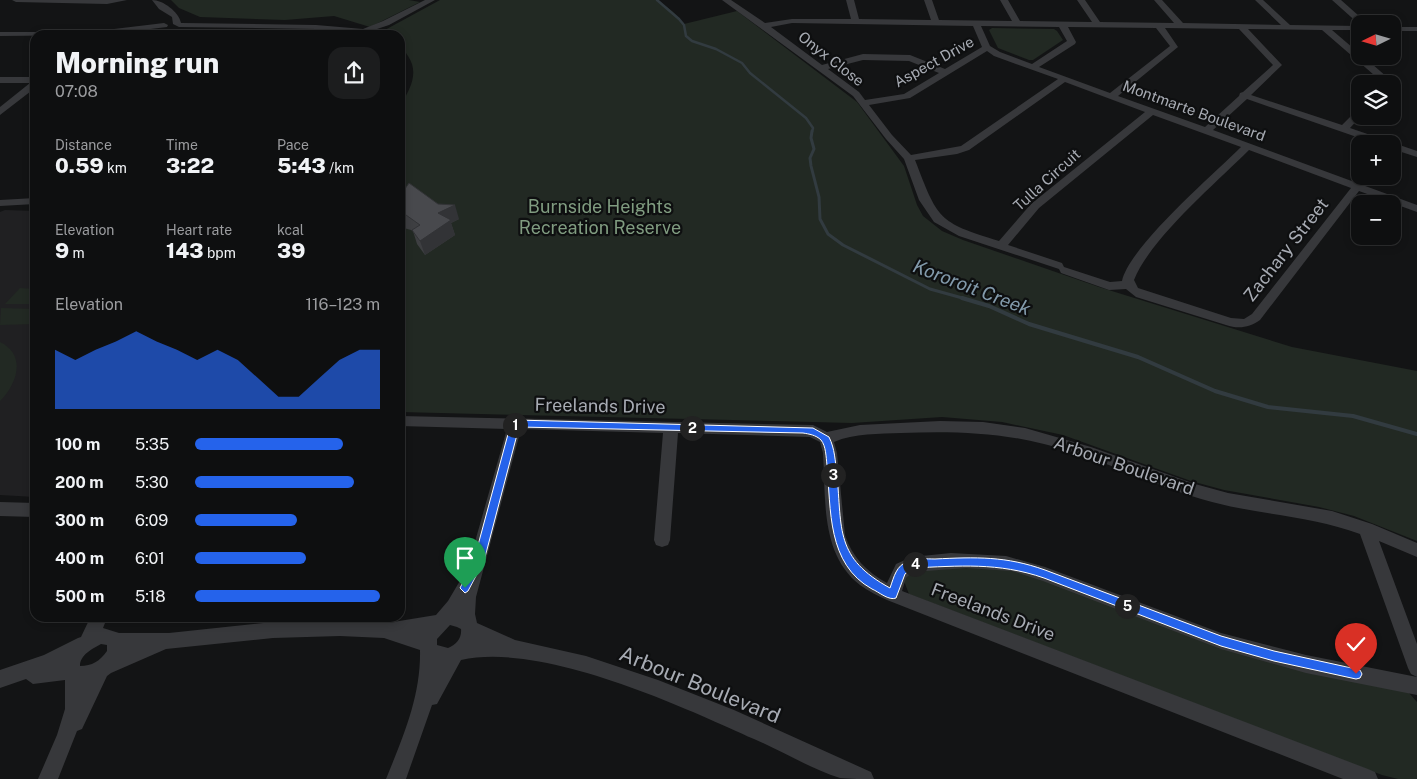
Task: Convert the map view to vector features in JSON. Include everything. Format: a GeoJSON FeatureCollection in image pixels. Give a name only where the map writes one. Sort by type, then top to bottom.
{"type":"FeatureCollection","features":[{"type":"Feature","properties":{"kind":"street"},"geometry":{"type":"LineString","coordinates":[[16,0],[123,0]]}},
{"type":"Feature","properties":{"kind":"street"},"geometry":{"type":"LineString","coordinates":[[156,0],[162,7],[173,14],[168,29]]}},
{"type":"Feature","properties":{"kind":"street"},"geometry":{"type":"LineString","coordinates":[[374,30],[431,0]]}},
{"type":"Feature","properties":{"kind":"street","name":"Onyx Close"},"geometry":{"type":"LineString","coordinates":[[726,0],[765,26],[856,94],[909,158]]}},
{"type":"Feature","properties":{"kind":"street"},"geometry":{"type":"LineString","coordinates":[[850,0],[855,21]]}},
{"type":"Feature","properties":{"kind":"street"},"geometry":{"type":"LineString","coordinates":[[928,0],[936,23]]}},
{"type":"Feature","properties":{"kind":"street"},"geometry":{"type":"LineString","coordinates":[[1004,0],[1017,24]]}},
{"type":"Feature","properties":{"kind":"street"},"geometry":{"type":"LineString","coordinates":[[1082,0],[1098,25]]}},
{"type":"Feature","properties":{"kind":"street"},"geometry":{"type":"LineString","coordinates":[[1158,0],[1181,26]]}},
{"type":"Feature","properties":{"kind":"street"},"geometry":{"type":"LineString","coordinates":[[1259,0],[1288,27]]}},
{"type":"Feature","properties":{"kind":"street"},"geometry":{"type":"LineString","coordinates":[[1336,0],[1354,15]]}},
{"type":"Feature","properties":{"kind":"street"},"geometry":{"type":"LineString","coordinates":[[765,26],[792,21],[855,21],[1351,28]]}},
{"type":"Feature","properties":{"kind":"street"},"geometry":{"type":"LineString","coordinates":[[976,23],[986,46]]}},
{"type":"Feature","properties":{"kind":"street"},"geometry":{"type":"LineString","coordinates":[[1032,67],[1072,42],[1062,24]]}},
{"type":"Feature","properties":{"kind":"street"},"geometry":{"type":"LineString","coordinates":[[152,30],[204,25],[346,30]]}},
{"type":"Feature","properties":{"kind":"street"},"geometry":{"type":"LineString","coordinates":[[256,30],[260,26]]}},
{"type":"Feature","properties":{"kind":"street"},"geometry":{"type":"LineString","coordinates":[[1112,96],[1174,48],[1159,26]]}},
{"type":"Feature","properties":{"kind":"street"},"geometry":{"type":"LineString","coordinates":[[1206,131],[1278,65],[1242,27]]}},
{"type":"Feature","properties":{"kind":"street"},"geometry":{"type":"LineString","coordinates":[[1325,28],[1378,75]]}},
{"type":"Feature","properties":{"kind":"street"},"geometry":{"type":"LineString","coordinates":[[1412,29],[1417,36]]}},
{"type":"Feature","properties":{"kind":"street"},"geometry":{"type":"LineString","coordinates":[[0,34],[30,34]]}},
{"type":"Feature","properties":{"kind":"street"},"geometry":{"type":"LineString","coordinates":[[0,38],[30,38]]}},
{"type":"Feature","properties":{"kind":"street","name":"Montmarte Boulevard"},"geometry":{"type":"LineString","coordinates":[[986,46],[997,54],[1417,209]]}},
{"type":"Feature","properties":{"kind":"street","name":"Aspect Drive"},"geometry":{"type":"LineString","coordinates":[[864,103],[900,99],[985,49],[986,46]]}},
{"type":"Feature","properties":{"kind":"street"},"geometry":{"type":"LineString","coordinates":[[822,68],[863,58],[910,58],[946,73]]}},
{"type":"Feature","properties":{"kind":"street"},"geometry":{"type":"LineString","coordinates":[[1064,79],[965,148],[957,151],[909,158],[929,207],[940,221],[958,232],[1109,286],[1129,285],[1128,278],[1143,251],[1248,146]]}},
{"type":"Feature","properties":{"kind":"street"},"geometry":{"type":"LineString","coordinates":[[0,80],[30,82]]}},
{"type":"Feature","properties":{"kind":"street"},"geometry":{"type":"LineString","coordinates":[[0,112],[30,86]]}},
{"type":"Feature","properties":{"kind":"street"},"geometry":{"type":"LineString","coordinates":[[1243,96],[1361,135]]}},
{"type":"Feature","properties":{"kind":"street","name":"Tulla Circuit"},"geometry":{"type":"LineString","coordinates":[[1001,246],[1035,206],[1152,111]]}},
{"type":"Feature","properties":{"kind":"street"},"geometry":{"type":"LineString","coordinates":[[1344,129],[1351,122]]}},
{"type":"Feature","properties":{"kind":"street"},"geometry":{"type":"LineString","coordinates":[[1401,149],[1417,154]]}},
{"type":"Feature","properties":{"kind":"street","name":"Zachary Street"},"geometry":{"type":"LineString","coordinates":[[1129,285],[1140,294],[1230,322],[1243,324],[1251,322],[1358,187]]}},
{"type":"Feature","properties":{"kind":"street"},"geometry":{"type":"LineString","coordinates":[[0,203],[30,201]]}},
{"type":"Feature","properties":{"kind":"street","name":"Freelands Drive"},"geometry":{"type":"LineString","coordinates":[[405,421],[803,430],[819,433],[826,439],[831,456],[838,535],[842,550],[851,564],[866,580],[893,595],[1368,779]]}},
{"type":"Feature","properties":{"kind":"street"},"geometry":{"type":"LineString","coordinates":[[422,711],[457,653],[468,641],[469,626],[466,614],[468,597],[516,423]]}},
{"type":"Feature","properties":{"kind":"street","name":"Arbour Boulevard"},"geometry":{"type":"LineString","coordinates":[[826,439],[848,431],[943,425],[966,425],[1014,432],[1067,444],[1212,496],[1244,504],[1332,518],[1366,529],[1417,550]]}},
{"type":"Feature","properties":{"kind":"street"},"geometry":{"type":"LineString","coordinates":[[662,540],[672,427]]}},
{"type":"Feature","properties":{"kind":"street"},"geometry":{"type":"LineString","coordinates":[[0,509],[30,510]]}},
{"type":"Feature","properties":{"kind":"street"},"geometry":{"type":"LineString","coordinates":[[1366,529],[1417,668]]}},
{"type":"Feature","properties":{"kind":"street"},"geometry":{"type":"LineString","coordinates":[[396,779],[422,711],[430,678],[428,646],[431,629],[454,607],[479,561]]}},
{"type":"Feature","properties":{"kind":"street"},"geometry":{"type":"LineString","coordinates":[[893,595],[901,572],[910,564],[1001,562],[1038,572],[1221,641],[1306,664],[1417,686]]}},
{"type":"Feature","properties":{"kind":"street"},"geometry":{"type":"LineString","coordinates":[[0,679],[48,662],[101,636],[114,639],[169,641],[275,624],[384,630],[457,617],[469,626]]}},
{"type":"Feature","properties":{"kind":"street"},"geometry":{"type":"LineString","coordinates":[[48,779],[66,736],[74,709],[71,660],[74,654],[86,643],[97,622]]}},
{"type":"Feature","properties":{"kind":"street"},"geometry":{"type":"LineString","coordinates":[[66,736],[81,712],[102,669],[116,650],[109,622]]}},
{"type":"Feature","properties":{"kind":"street","name":"Arbour Boulevard"},"geometry":{"type":"LineString","coordinates":[[469,626],[515,648]]}},
{"type":"Feature","properties":{"kind":"street"},"geometry":{"type":"LineString","coordinates":[[384,630],[428,646],[433,653],[440,656],[457,653]]}},
{"type":"Feature","properties":{"kind":"street"},"geometry":{"type":"LineString","coordinates":[[0,679],[52,671],[73,672],[85,676],[169,641]]}},
{"type":"Feature","properties":{"kind":"street","name":"Arbour Boulevard"},"geometry":{"type":"LineString","coordinates":[[457,653],[483,647],[515,648],[556,657],[656,687],[731,717],[864,779]]}},
{"type":"Feature","properties":{"kind":"shaded area"},"geometry":{"type":"Polygon","coordinates":[[[5,210],[30,211],[30,497],[0,495],[0,212],[5,210]]]}},
{"type":"Feature","properties":{"kind":"green space"},"geometry":{"type":"Polygon","coordinates":[[[171,0],[409,0],[420,2],[370,27],[334,16],[285,20],[200,17],[179,8],[171,0]]]}},
{"type":"Feature","properties":{"kind":"green space","name":"Burnside Heights Recreation Reserve"},"geometry":{"type":"Polygon","coordinates":[[[440,0],[657,0],[672,11],[684,24],[737,11],[857,102],[904,166],[917,205],[923,216],[942,231],[1099,287],[1292,347],[1417,371],[1417,541],[1354,516],[1319,507],[1224,490],[1191,481],[1063,435],[1002,422],[942,417],[852,423],[405,412],[405,98],[412,82],[413,69],[405,52],[405,30],[385,30],[440,0]]]}},
{"type":"Feature","properties":{"kind":"green space"},"geometry":{"type":"Polygon","coordinates":[[[992,28],[1054,29],[1063,40],[1033,60],[1029,60],[998,48],[989,30],[992,28]]]}},
{"type":"Feature","properties":{"kind":"green space"},"geometry":{"type":"Polygon","coordinates":[[[20,288],[30,289],[30,304],[5,304],[20,288]]]}},
{"type":"Feature","properties":{"kind":"green space"},"geometry":{"type":"Polygon","coordinates":[[[1,308],[30,309],[30,324],[0,325],[1,308]]]}},
{"type":"Feature","properties":{"kind":"green space"},"geometry":{"type":"Polygon","coordinates":[[[0,342],[14,354],[16,370],[11,386],[0,401],[0,342]]]}},
{"type":"Feature","properties":{"kind":"green space"},"geometry":{"type":"Polygon","coordinates":[[[924,568],[1005,568],[1409,693],[1417,702],[1417,779],[1398,779],[1382,775],[909,594],[904,581],[908,571],[924,568]]]}},
{"type":"Feature","properties":{"kind":"building"},"geometry":{"type":"Polygon","coordinates":[[[409,183],[438,204],[455,205],[438,213],[451,220],[420,241],[412,230],[420,225],[405,215],[405,189],[409,183]]]}},
{"type":"Feature","properties":{"kind":"waterway","name":"Kororoit Creek"},"geometry":{"type":"LineString","coordinates":[[657,0],[684,25],[686,36],[692,41],[716,49],[742,63],[750,73],[806,118],[813,128],[812,132]]}},
{"type":"Feature","properties":{"kind":"waterway","name":"Kororoit Creek"},"geometry":{"type":"LineString","coordinates":[[812,131],[811,138],[814,149],[810,158],[811,166],[819,197],[820,219],[828,234],[843,245],[930,289],[966,299]]}},
{"type":"Feature","properties":{"kind":"waterway","name":"Kororoit Creek"},"geometry":{"type":"LineString","coordinates":[[962,298],[989,306],[1029,324],[1138,357],[1215,391],[1268,407],[1353,416],[1417,434]]}},
{"type":"Feature","properties":{"kind":"route"},"geometry":{"type":"LineString","coordinates":[[465,588],[479,561],[516,423],[803,430],[819,433],[826,439],[830,453],[838,535],[842,550],[859,574],[893,595],[897,579],[905,567],[910,564],[1001,562],[1045,574],[1221,641],[1306,664],[1356,674]]}}]}
